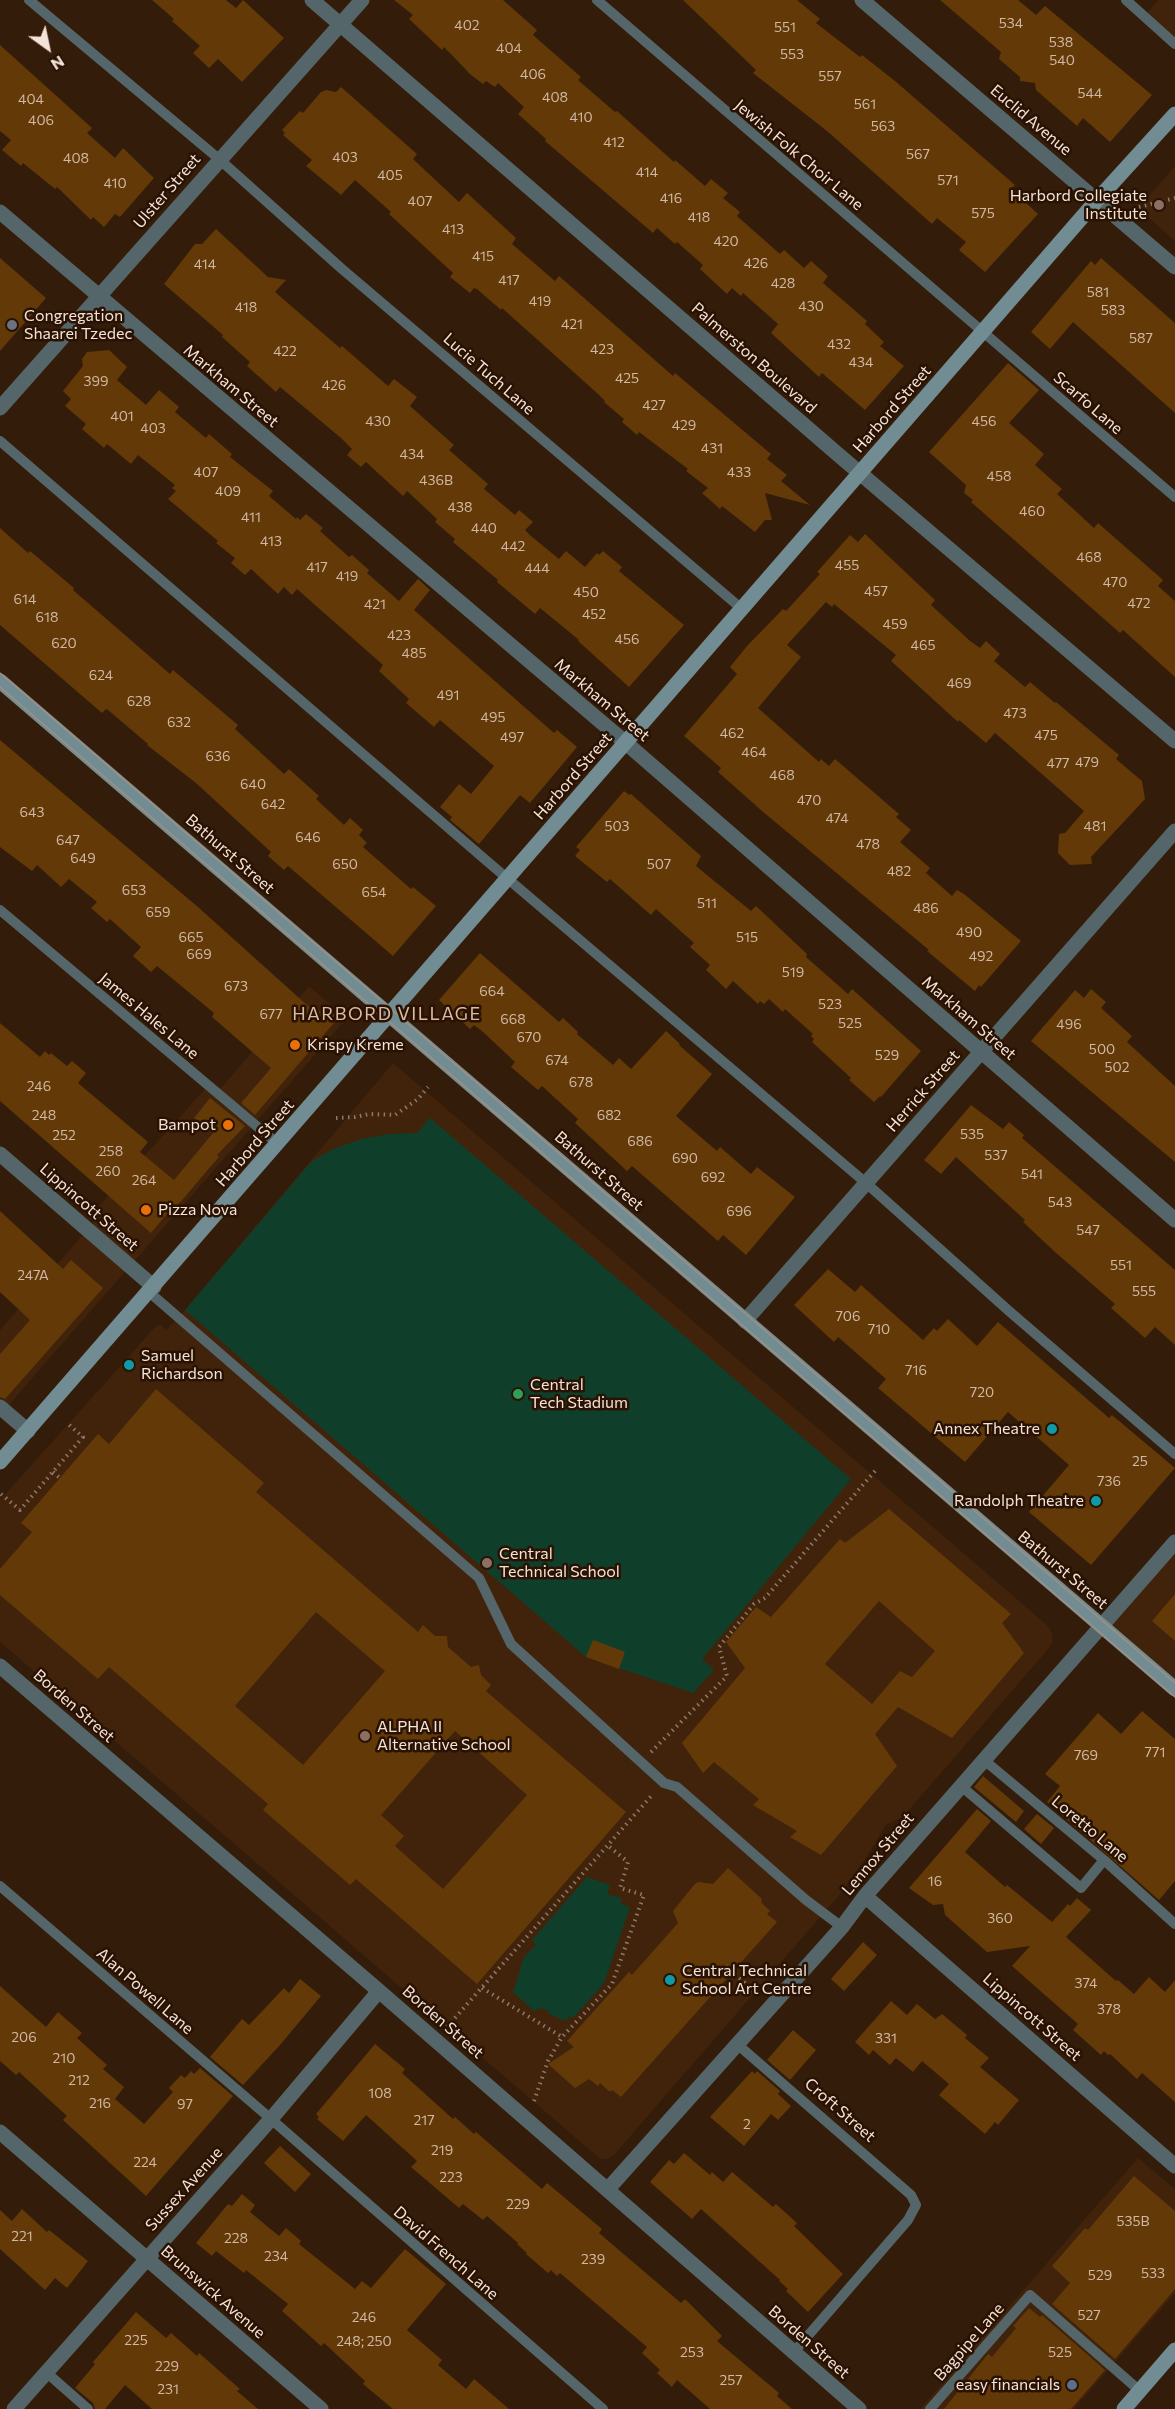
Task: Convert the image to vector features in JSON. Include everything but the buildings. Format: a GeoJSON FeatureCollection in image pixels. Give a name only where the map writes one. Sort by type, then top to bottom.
{"type":"FeatureCollection","features":[{"type":"Feature","properties":{"kind":"street","name":"Palmerston Boulevard"},"geometry":{"type":"LineString","coordinates":[[312,0],[860,473],[1175,741]]}},
{"type":"Feature","properties":{"kind":"street","name":"Ulster Street"},"geometry":{"type":"LineString","coordinates":[[0,408],[362,0]]}},
{"type":"Feature","properties":{"kind":"street","name":"Euclid Avenue"},"geometry":{"type":"LineString","coordinates":[[862,0],[1175,267]]}},
{"type":"Feature","properties":{"kind":"street","name":"Harbord Street"},"geometry":{"type":"LineString","coordinates":[[0,1462],[152,1290],[1097,200],[1175,114]]}},
{"type":"Feature","properties":{"kind":"street","name":"Markham Street"},"geometry":{"type":"LineString","coordinates":[[0,212],[626,743],[1175,1220]]}},
{"type":"Feature","properties":{"kind":"street","name":"Bathurst Street"},"geometry":{"type":"LineString","coordinates":[[0,681],[1175,1689]]}},
{"type":"Feature","properties":{"kind":"street","name":"Herrick Street"},"geometry":{"type":"LineString","coordinates":[[745,1321],[1175,831]]}},
{"type":"Feature","properties":{"kind":"street","name":"Lippincott Street"},"geometry":{"type":"LineString","coordinates":[[0,1154],[152,1290]]}},
{"type":"Feature","properties":{"kind":"street"},"geometry":{"type":"LineString","coordinates":[[0,1407],[28,1431]]}},
{"type":"Feature","properties":{"kind":"street","name":"Lennox Street"},"geometry":{"type":"LineString","coordinates":[[608,2189],[842,1927],[865,1896],[1175,1542]]}},
{"type":"Feature","properties":{"kind":"street","name":"Borden Street"},"geometry":{"type":"LineString","coordinates":[[0,1666],[608,2189],[858,2409]]}},
{"type":"Feature","properties":{"kind":"street","name":"Lippincott Street"},"geometry":{"type":"LineString","coordinates":[[865,1896],[1175,2166]]}},
{"type":"Feature","properties":{"kind":"street","name":"Sussex Avenue"},"geometry":{"type":"LineString","coordinates":[[14,2409],[270,2119],[379,1991]]}},
{"type":"Feature","properties":{"kind":"street","name":"Brunswick Avenue"},"geometry":{"type":"LineString","coordinates":[[0,2132],[321,2409]]}},
{"type":"Feature","properties":{"kind":"street"},"geometry":{"type":"LineString","coordinates":[[1124,2409],[1175,2350]]}},
{"type":"Feature","properties":{"kind":"lane","name":"Lucie Tuch Lane"},"geometry":{"type":"LineString","coordinates":[[28,0],[219,159],[342,269],[742,609]]}},
{"type":"Feature","properties":{"kind":"lane","name":"Jewish Folk Choir Lane"},"geometry":{"type":"LineString","coordinates":[[597,0],[982,332]]}},
{"type":"Feature","properties":{"kind":"lane"},"geometry":{"type":"LineString","coordinates":[[1126,0],[1175,44]]}},
{"type":"Feature","properties":{"kind":"lane","name":"Scarfo Lane"},"geometry":{"type":"LineString","coordinates":[[982,332],[1175,497]]}},
{"type":"Feature","properties":{"kind":"lane"},"geometry":{"type":"LineString","coordinates":[[0,441],[508,879],[866,1183],[1009,1311],[1175,1454]]}},
{"type":"Feature","properties":{"kind":"lane","name":"James Hales Lane"},"geometry":{"type":"LineString","coordinates":[[0,910],[278,1144]]}},
{"type":"Feature","properties":{"kind":"lane"},"geometry":{"type":"LineString","coordinates":[[152,1290],[479,1578],[511,1644],[664,1783],[677,1787],[806,1900],[842,1927]]}},
{"type":"Feature","properties":{"kind":"lane","name":"Loretto Lane"},"geometry":{"type":"LineString","coordinates":[[984,1760],[1104,1860],[1175,1924]]}},
{"type":"Feature","properties":{"kind":"lane"},"geometry":{"type":"LineString","coordinates":[[961,1786],[1081,1888],[1104,1860]]}},
{"type":"Feature","properties":{"kind":"lane","name":"Alan Powell Lane"},"geometry":{"type":"LineString","coordinates":[[0,1886],[270,2119]]}},
{"type":"Feature","properties":{"kind":"lane","name":"Croft Street"},"geometry":{"type":"LineString","coordinates":[[737,2044],[910,2195],[916,2205],[908,2220],[793,2353]]}},
{"type":"Feature","properties":{"kind":"lane","name":"David French Lane"},"geometry":{"type":"LineString","coordinates":[[270,2119],[603,2409]]}},
{"type":"Feature","properties":{"kind":"lane","name":"Bagpipe Lane"},"geometry":{"type":"LineString","coordinates":[[930,2409],[1030,2295],[1140,2391]]}},
{"type":"Feature","properties":{"kind":"lane"},"geometry":{"type":"LineString","coordinates":[[47,2373],[88,2409]]}},
{"type":"Feature","properties":{"kind":"path"},"geometry":{"type":"LineString","coordinates":[[1139,207],[1175,198]]}},
{"type":"Feature","properties":{"kind":"path"},"geometry":{"type":"LineString","coordinates":[[336,1118],[369,1114],[395,1115],[412,1104],[428,1087]]}},
{"type":"Feature","properties":{"kind":"path"},"geometry":{"type":"LineString","coordinates":[[1,1494],[20,1510],[83,1437],[66,1422]]}},
{"type":"Feature","properties":{"kind":"path"},"geometry":{"type":"LineString","coordinates":[[641,1762],[727,1677],[718,1647],[754,1604],[765,1598],[875,1471]]}},
{"type":"Feature","properties":{"kind":"path"},"geometry":{"type":"LineString","coordinates":[[53,1472],[60,1478]]}},
{"type":"Feature","properties":{"kind":"path"},"geometry":{"type":"LineString","coordinates":[[435,2040],[664,1783]]}},
{"type":"Feature","properties":{"kind":"path"},"geometry":{"type":"LineString","coordinates":[[533,2105],[549,2061],[562,2037],[612,1984],[644,1895],[620,1888],[628,1862],[607,1845]]}},
{"type":"Feature","properties":{"kind":"path"},"geometry":{"type":"LineString","coordinates":[[726,1966],[757,1994]]}},
{"type":"Feature","properties":{"kind":"path"},"geometry":{"type":"LineString","coordinates":[[482,1988],[562,2037]]}},
{"type":"Feature","properties":{"kind":"shaded area"},"geometry":{"type":"Polygon","coordinates":[[[1158,0],[1175,0],[1175,40],[1146,14],[1158,0]]]}},
{"type":"Feature","properties":{"kind":"shaded area","name":"Harbord Collegiate Institute"},"geometry":{"type":"Polygon","coordinates":[[[1175,166],[1175,241],[1143,210],[1144,201],[1175,166]]]}},
{"type":"Feature","properties":{"kind":"shaded area"},"geometry":{"type":"Polygon","coordinates":[[[309,986],[347,1018],[0,1415],[0,1330],[94,1222],[89,1217],[206,1088],[215,1095],[309,986]]]}},
{"type":"Feature","properties":{"kind":"shaded area","name":"Central Technical School"},"geometry":{"type":"Polygon","coordinates":[[[393,1063],[1048,1626],[1052,1633],[1053,1642],[1050,1647],[903,1817],[886,1825],[841,1893],[614,2155],[607,2159],[600,2159],[0,1642],[0,1500],[156,1326],[161,1325],[166,1330],[185,1310],[393,1063]]]}},
{"type":"Feature","properties":{"kind":"shaded area"},"geometry":{"type":"Polygon","coordinates":[[[1175,1542],[1175,1689],[1102,1626],[1175,1542]]]}},
{"type":"Feature","properties":{"kind":"shaded area"},"geometry":{"type":"Polygon","coordinates":[[[1138,2158],[1175,2189],[1175,2293],[1074,2409],[920,2409],[1138,2158]]]}},
{"type":"Feature","properties":{"kind":"green space","name":"Central Tech Stadium"},"geometry":{"type":"Polygon","coordinates":[[[430,1118],[851,1479],[702,1659],[714,1670],[693,1693],[586,1657],[185,1310],[311,1162],[333,1149],[361,1139],[389,1134],[417,1133],[430,1118]]]}},
{"type":"Feature","properties":{"kind":"green space"},"geometry":{"type":"Polygon","coordinates":[[[587,1877],[610,1885],[607,1894],[621,1898],[621,1904],[630,1907],[604,1983],[573,2018],[570,2016],[566,2021],[541,2008],[534,2011],[513,1992],[524,1957],[536,1945],[532,1940],[587,1877]]]}},
{"type":"Feature","properties":{"kind":"tram line"},"geometry":{"type":"LineString","coordinates":[[0,673],[1175,1683]]}},
{"type":"Feature","properties":{"kind":"tram line"},"geometry":{"type":"LineString","coordinates":[[0,687],[1175,1697]]}},
{"type":"Feature","properties":{"kind":"place","name":"Harbord Collegiate Institute"},"geometry":{"type":"Point","coordinates":[1159,205]}},
{"type":"Feature","properties":{"kind":"place","name":"Congregation Shaarei Tzedec"},"geometry":{"type":"Point","coordinates":[12,325]}},
{"type":"Feature","properties":{"kind":"place","name":"Krispy Kreme"},"geometry":{"type":"Point","coordinates":[295,1045]}},
{"type":"Feature","properties":{"kind":"place","name":"Bampot"},"geometry":{"type":"Point","coordinates":[228,1125]}},
{"type":"Feature","properties":{"kind":"place","name":"Pizza Nova"},"geometry":{"type":"Point","coordinates":[146,1210]}},
{"type":"Feature","properties":{"kind":"place","name":"Samuel Richardson"},"geometry":{"type":"Point","coordinates":[129,1365]}},
{"type":"Feature","properties":{"kind":"place","name":"Central Tech Stadium"},"geometry":{"type":"Point","coordinates":[518,1394]}},
{"type":"Feature","properties":{"kind":"place","name":"Annex Theatre"},"geometry":{"type":"Point","coordinates":[1052,1429]}},
{"type":"Feature","properties":{"kind":"place","name":"Randolph Theatre"},"geometry":{"type":"Point","coordinates":[1096,1501]}},
{"type":"Feature","properties":{"kind":"place","name":"Central Technical School"},"geometry":{"type":"Point","coordinates":[487,1563]}},
{"type":"Feature","properties":{"kind":"place","name":"ALPHA II Alternative School"},"geometry":{"type":"Point","coordinates":[365,1736]}},
{"type":"Feature","properties":{"kind":"place","name":"Central Technical School Art Centre"},"geometry":{"type":"Point","coordinates":[670,1980]}},
{"type":"Feature","properties":{"kind":"place","name":"easy financials"},"geometry":{"type":"Point","coordinates":[1072,2385]}},
{"type":"Feature","properties":{"kind":"district","name":"HARBORD VILLAGE"},"geometry":{"type":"Point","coordinates":[387,1014]}}]}
